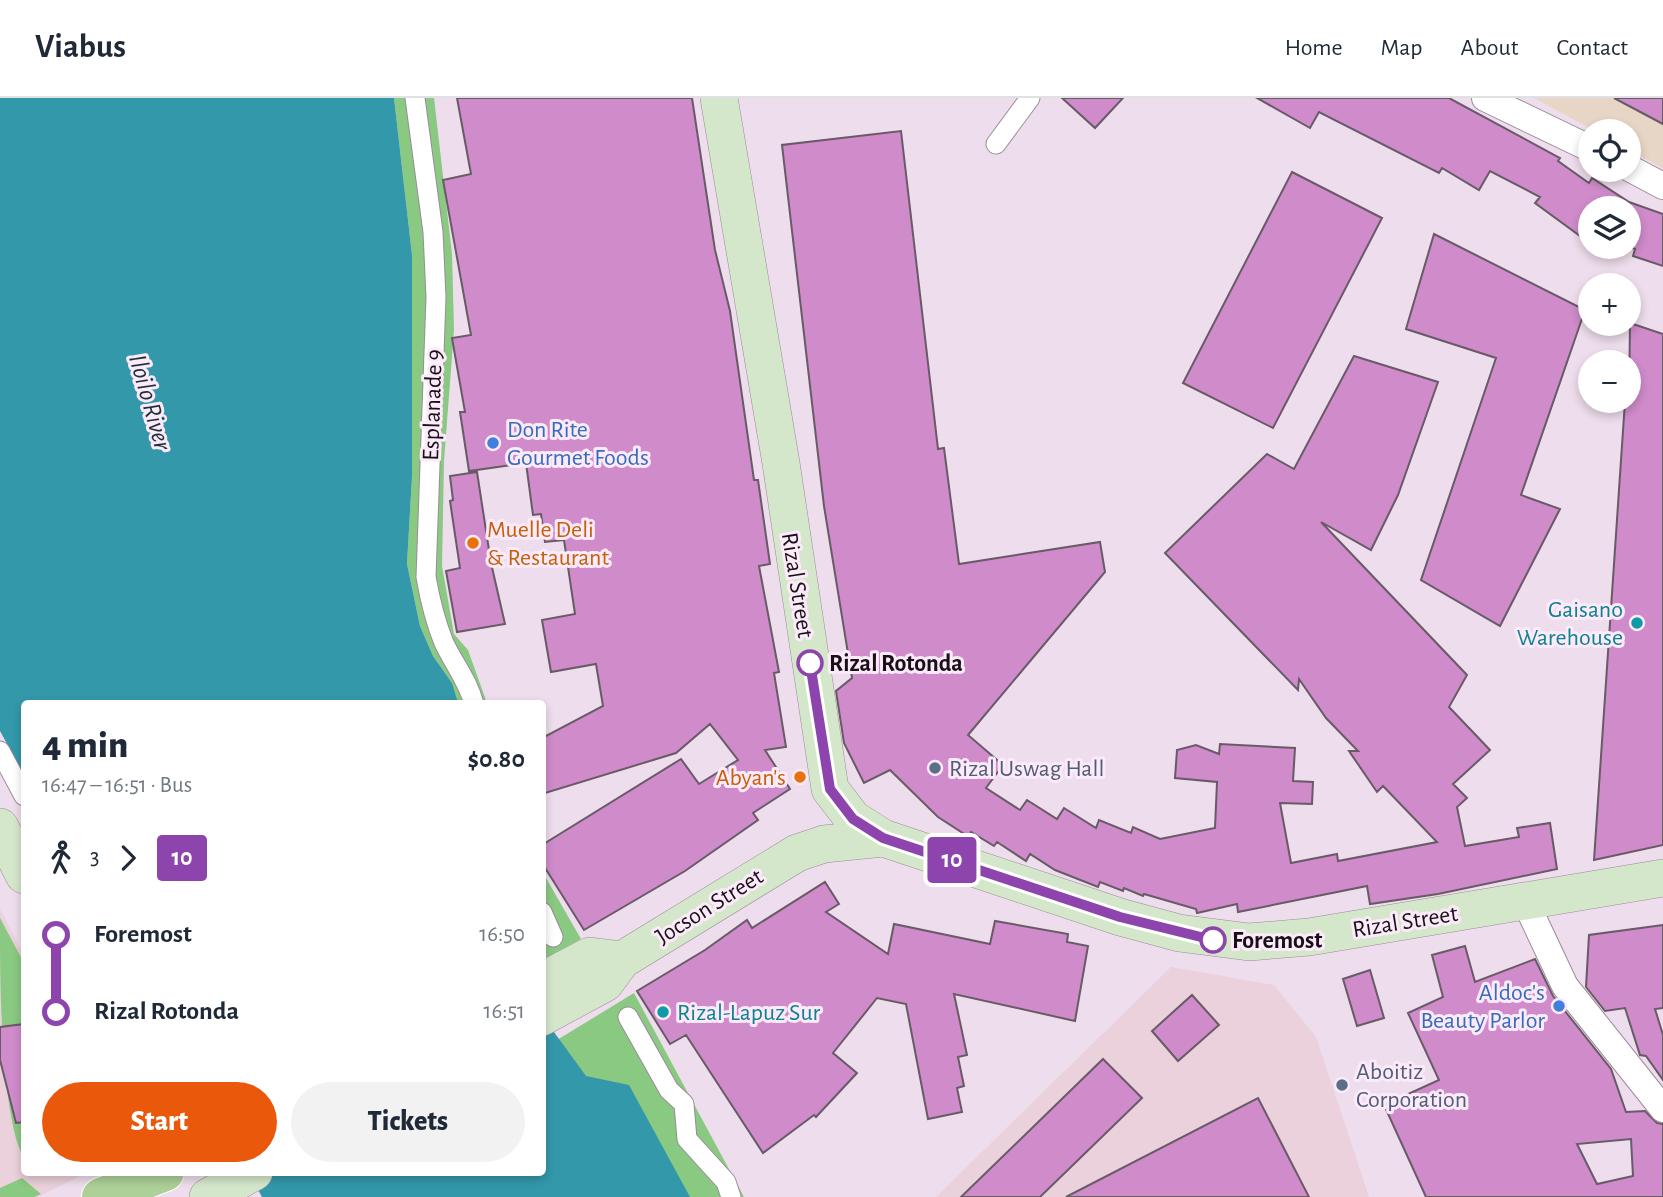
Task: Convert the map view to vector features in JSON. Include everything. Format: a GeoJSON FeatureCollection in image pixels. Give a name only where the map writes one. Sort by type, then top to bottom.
{"type":"FeatureCollection","features":[{"type":"Feature","properties":{"kind":"main road","name":"Rizal Street"},"geometry":{"type":"LineString","coordinates":[[719,98],[781,463],[830,789],[853,819],[883,838],[1120,917],[1213,940],[1289,940],[1663,878]]}},
{"type":"Feature","properties":{"kind":"main road"},"geometry":{"type":"LineString","coordinates":[[797,853],[830,789]]}},
{"type":"Feature","properties":{"kind":"main road"},"geometry":{"type":"LineString","coordinates":[[0,827],[21,869]]}},
{"type":"Feature","properties":{"kind":"main road","name":"Jocson Street"},"geometry":{"type":"LineString","coordinates":[[546,1014],[606,966],[797,853],[824,844],[883,838]]}},
{"type":"Feature","properties":{"kind":"main road","name":"Jocson Street"},"geometry":{"type":"LineString","coordinates":[[546,980],[606,966]]}},
{"type":"Feature","properties":{"kind":"main road"},"geometry":{"type":"LineString","coordinates":[[101,1197],[155,1176]]}},
{"type":"Feature","properties":{"kind":"main road"},"geometry":{"type":"LineString","coordinates":[[179,1176],[190,1197]]}},
{"type":"Feature","properties":{"kind":"street","name":"Esplanade 9"},"geometry":{"type":"LineString","coordinates":[[415,98],[433,232],[436,297],[426,577],[432,611],[445,644],[469,685],[473,700]]}},
{"type":"Feature","properties":{"kind":"street"},"geometry":{"type":"LineString","coordinates":[[996,145],[1030,98]]}},
{"type":"Feature","properties":{"kind":"street"},"geometry":{"type":"LineString","coordinates":[[1485,98],[1578,143]]}},
{"type":"Feature","properties":{"kind":"street"},"geometry":{"type":"LineString","coordinates":[[1641,174],[1663,186]]}},
{"type":"Feature","properties":{"kind":"street"},"geometry":{"type":"LineString","coordinates":[[0,751],[21,790]]}},
{"type":"Feature","properties":{"kind":"street"},"geometry":{"type":"LineString","coordinates":[[1525,901],[1565,986],[1663,1109]]}},
{"type":"Feature","properties":{"kind":"street"},"geometry":{"type":"LineString","coordinates":[[546,920],[554,937]]}},
{"type":"Feature","properties":{"kind":"street"},"geometry":{"type":"LineString","coordinates":[[628,1017],[668,1090],[684,1104],[687,1139],[726,1182],[731,1197]]}},
{"type":"Feature","properties":{"kind":"shaded area"},"geometry":{"type":"Polygon","coordinates":[[[1534,98],[1663,98],[1663,168],[1641,156],[1641,119],[1578,119],[1578,122],[1534,98]]]}},
{"type":"Feature","properties":{"kind":"shaded area"},"geometry":{"type":"Polygon","coordinates":[[[0,909],[21,949],[21,1176],[80,1176],[38,1197],[0,1197],[0,909]]]}},
{"type":"Feature","properties":{"kind":"shaded area"},"geometry":{"type":"Polygon","coordinates":[[[1171,967],[1274,985],[1316,1037],[1369,1197],[936,1197],[1171,967]]]}},
{"type":"Feature","properties":{"kind":"green space"},"geometry":{"type":"Polygon","coordinates":[[[394,98],[434,98],[452,254],[454,330],[444,461],[442,566],[454,634],[468,650],[486,700],[453,700],[452,683],[433,656],[420,626],[407,564],[412,477],[412,255],[394,98]]]}},
{"type":"Feature","properties":{"kind":"green space"},"geometry":{"type":"Polygon","coordinates":[[[546,878],[581,939],[546,958],[546,878]]]}},
{"type":"Feature","properties":{"kind":"green space"},"geometry":{"type":"Polygon","coordinates":[[[0,918],[21,957],[21,1151],[10,1111],[1,1008],[0,918]]]}},
{"type":"Feature","properties":{"kind":"green space"},"geometry":{"type":"Polygon","coordinates":[[[634,993],[744,1197],[621,1197],[557,1040],[634,993]]]}},
{"type":"Feature","properties":{"kind":"green space"},"geometry":{"type":"Polygon","coordinates":[[[22,1178],[41,1194],[34,1197],[0,1197],[0,1188],[22,1178]]]}},
{"type":"Feature","properties":{"kind":"water","name":"Iloilo River"},"geometry":{"type":"Polygon","coordinates":[[[0,98],[394,98],[412,255],[412,477],[407,564],[420,626],[433,656],[452,683],[457,700],[21,700],[21,770],[0,731],[0,98]]]}},
{"type":"Feature","properties":{"kind":"water"},"geometry":{"type":"Polygon","coordinates":[[[546,1021],[586,1076],[629,1085],[690,1197],[262,1197],[251,1176],[546,1176],[546,1021]]]}},
{"type":"Feature","properties":{"kind":"building"},"geometry":{"type":"Polygon","coordinates":[[[457,98],[692,98],[715,250],[730,311],[754,480],[758,480],[770,564],[759,566],[779,672],[774,673],[786,747],[765,750],[790,789],[753,813],[758,820],[685,871],[584,930],[546,869],[546,843],[681,759],[699,784],[738,760],[710,724],[676,753],[546,793],[546,736],[603,706],[596,664],[551,672],[542,620],[575,614],[564,540],[545,542],[541,514],[533,515],[526,463],[469,471],[460,412],[465,412],[452,338],[471,335],[443,180],[471,174],[457,98]]]}},
{"type":"Feature","properties":{"kind":"building"},"geometry":{"type":"Polygon","coordinates":[[[1062,98],[1123,98],[1095,128],[1062,98]]]}},
{"type":"Feature","properties":{"kind":"building"},"geometry":{"type":"Polygon","coordinates":[[[1257,98],[1449,98],[1560,158],[1558,161],[1578,175],[1578,182],[1598,182],[1620,196],[1578,196],[1578,234],[1535,203],[1540,197],[1490,171],[1479,190],[1442,168],[1439,173],[1319,112],[1310,128],[1257,98]]]}},
{"type":"Feature","properties":{"kind":"building"},"geometry":{"type":"Polygon","coordinates":[[[1614,98],[1663,98],[1663,124],[1614,98]]]}},
{"type":"Feature","properties":{"kind":"building"},"geometry":{"type":"Polygon","coordinates":[[[901,131],[938,449],[944,448],[959,564],[1100,542],[1105,572],[968,735],[1003,765],[986,788],[1020,810],[1027,800],[1057,819],[1064,808],[1096,828],[1099,820],[1131,833],[1133,827],[1160,839],[1215,828],[1217,782],[1175,778],[1177,750],[1196,745],[1219,754],[1220,744],[1295,748],[1293,781],[1313,782],[1312,804],[1280,803],[1291,863],[1337,854],[1338,861],[1437,842],[1383,786],[1377,792],[1349,751],[1358,751],[1326,718],[1299,679],[1298,690],[1165,553],[1267,454],[1294,469],[1354,356],[1438,382],[1398,495],[1371,550],[1321,522],[1467,675],[1449,707],[1490,750],[1453,784],[1467,798],[1457,807],[1465,846],[1519,837],[1517,828],[1550,823],[1557,869],[1438,894],[1370,904],[1367,886],[1238,912],[1237,904],[1197,913],[1196,909],[1144,894],[1143,896],[1124,888],[1123,891],[1100,882],[1098,887],[1055,870],[1030,854],[1026,861],[997,842],[994,846],[971,832],[969,837],[938,817],[890,770],[864,783],[844,743],[836,691],[852,678],[824,506],[782,145],[901,131]]]}},
{"type":"Feature","properties":{"kind":"building"},"geometry":{"type":"Polygon","coordinates":[[[1292,172],[1382,218],[1273,428],[1183,383],[1292,172]]]}},
{"type":"Feature","properties":{"kind":"building"},"geometry":{"type":"Polygon","coordinates":[[[1641,206],[1663,214],[1663,266],[1641,259],[1641,206]]]}},
{"type":"Feature","properties":{"kind":"building"},"geometry":{"type":"Polygon","coordinates":[[[1434,234],[1578,306],[1578,330],[1521,495],[1560,509],[1500,626],[1421,580],[1496,358],[1406,329],[1434,234]]]}},
{"type":"Feature","properties":{"kind":"building","name":"Gaisano Warehouse"},"geometry":{"type":"Polygon","coordinates":[[[1641,327],[1663,334],[1663,845],[1594,860],[1624,413],[1641,413],[1641,350],[1630,350],[1630,336],[1641,336],[1641,327]]]}},
{"type":"Feature","properties":{"kind":"building"},"geometry":{"type":"Polygon","coordinates":[[[477,472],[491,563],[505,624],[457,632],[446,571],[460,568],[450,501],[453,500],[450,476],[477,472]]]}},
{"type":"Feature","properties":{"kind":"building"},"geometry":{"type":"Polygon","coordinates":[[[825,882],[839,904],[826,912],[888,954],[894,924],[990,944],[995,921],[1068,934],[1067,942],[1088,946],[1075,1021],[954,994],[967,1055],[958,1057],[964,1086],[957,1088],[962,1112],[928,1119],[906,1004],[877,998],[833,1053],[857,1073],[816,1117],[814,1115],[763,1153],[686,1035],[670,1044],[637,991],[705,950],[747,920],[752,928],[825,882]]]}},
{"type":"Feature","properties":{"kind":"building"},"geometry":{"type":"Polygon","coordinates":[[[1663,925],[1663,1008],[1655,1009],[1663,1035],[1663,1080],[1646,1056],[1640,1055],[1625,1008],[1605,1011],[1586,987],[1589,935],[1663,925]]]}},
{"type":"Feature","properties":{"kind":"building"},"geometry":{"type":"Polygon","coordinates":[[[1465,946],[1475,982],[1535,959],[1553,996],[1611,1069],[1626,1112],[1645,1111],[1657,1123],[1663,1124],[1663,1197],[1426,1197],[1384,1105],[1439,1080],[1408,1013],[1443,997],[1432,955],[1465,946]],[[1631,1139],[1577,1144],[1597,1184],[1633,1176],[1631,1139]]]}},
{"type":"Feature","properties":{"kind":"building"},"geometry":{"type":"Polygon","coordinates":[[[1370,970],[1384,1018],[1357,1026],[1343,979],[1370,970]]]}},
{"type":"Feature","properties":{"kind":"building"},"geometry":{"type":"Polygon","coordinates":[[[1192,995],[1219,1025],[1178,1061],[1152,1031],[1192,995]]]}},
{"type":"Feature","properties":{"kind":"building"},"geometry":{"type":"Polygon","coordinates":[[[21,1024],[21,1122],[16,1123],[0,1060],[0,1027],[21,1024]]]}},
{"type":"Feature","properties":{"kind":"building"},"geometry":{"type":"Polygon","coordinates":[[[1103,1059],[1142,1098],[1040,1197],[961,1197],[1103,1059]]]}},
{"type":"Feature","properties":{"kind":"building"},"geometry":{"type":"Polygon","coordinates":[[[1258,1098],[1309,1197],[1066,1197],[1258,1098]]]}},
{"type":"Feature","properties":{"kind":"bus line","name":"10"},"geometry":{"type":"LineString","coordinates":[[810,663],[830,789],[853,819],[883,838],[1120,917],[1213,940]]}},
{"type":"Feature","properties":{"kind":"place","name":"Don Rite Gourmet Foods"},"geometry":{"type":"Point","coordinates":[493,443]}},
{"type":"Feature","properties":{"kind":"place","name":"Muelle Deli & Restaurant"},"geometry":{"type":"Point","coordinates":[473,543]}},
{"type":"Feature","properties":{"kind":"place","name":"Gaisano Warehouse"},"geometry":{"type":"Point","coordinates":[1637,623]}},
{"type":"Feature","properties":{"kind":"place","name":"Rizal Rotonda"},"geometry":{"type":"Point","coordinates":[810,663]}},
{"type":"Feature","properties":{"kind":"place","name":"Rizal Uswag Hall"},"geometry":{"type":"Point","coordinates":[935,768]}},
{"type":"Feature","properties":{"kind":"place","name":"Abyan's"},"geometry":{"type":"Point","coordinates":[800,777]}},
{"type":"Feature","properties":{"kind":"place","name":"Foremost"},"geometry":{"type":"Point","coordinates":[1213,940]}},
{"type":"Feature","properties":{"kind":"place","name":"Aldoc's Beauty Parlor"},"geometry":{"type":"Point","coordinates":[1559,1006]}},
{"type":"Feature","properties":{"kind":"place","name":"Rizal-Lapuz Sur"},"geometry":{"type":"Point","coordinates":[663,1012]}},
{"type":"Feature","properties":{"kind":"place","name":"Aboitiz Corporation"},"geometry":{"type":"Point","coordinates":[1342,1085]}}]}
